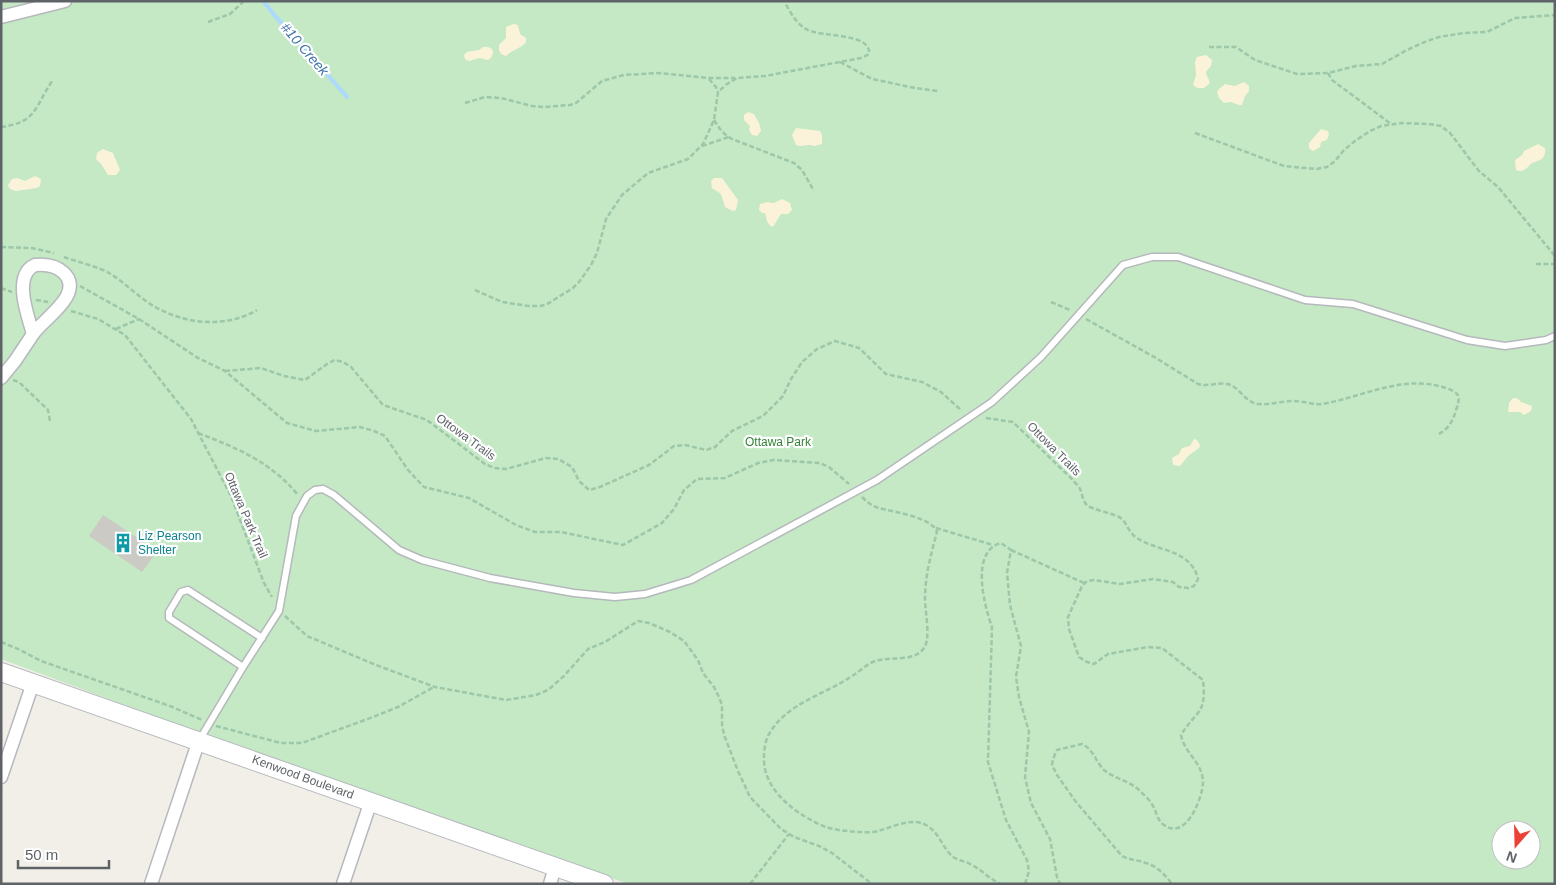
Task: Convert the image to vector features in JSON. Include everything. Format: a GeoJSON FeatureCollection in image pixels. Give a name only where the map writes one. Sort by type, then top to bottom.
{"type":"FeatureCollection","features":[{"type":"Feature","properties":{"kind":"street"},"geometry":{"type":"LineString","coordinates":[[1,17],[65,1]]}},
{"type":"Feature","properties":{"kind":"street"},"geometry":{"type":"LineString","coordinates":[[1,377],[15,361],[38,327],[68,297],[70,285],[63,271],[48,264],[30,267],[23,283],[23,295],[33,334]]}},
{"type":"Feature","properties":{"kind":"street","name":"Kenwood Boulevard"},"geometry":{"type":"LineString","coordinates":[[1,672],[199,740],[604,884]]}},
{"type":"Feature","properties":{"kind":"street"},"geometry":{"type":"LineString","coordinates":[[1,777],[33,683]]}},
{"type":"Feature","properties":{"kind":"street"},"geometry":{"type":"LineString","coordinates":[[151,884],[199,740]]}},
{"type":"Feature","properties":{"kind":"street"},"geometry":{"type":"LineString","coordinates":[[343,884],[371,801]]}},
{"type":"Feature","properties":{"kind":"street"},"geometry":{"type":"LineString","coordinates":[[550,884],[555,867]]}},
{"type":"Feature","properties":{"kind":"lane"},"geometry":{"type":"LineString","coordinates":[[199,740],[243,667],[280,611],[296,516],[304,502],[315,490],[323,489],[334,495],[399,550],[444,566],[490,578],[574,593],[615,597],[645,594],[691,580],[877,480],[992,402],[1041,357],[1124,265],[1152,257],[1178,257],[1305,300],[1354,304],[1467,340],[1505,346],[1546,340],[1555,336]]}},
{"type":"Feature","properties":{"kind":"lane"},"geometry":{"type":"LineString","coordinates":[[243,667],[169,618],[169,612],[182,592],[188,590],[262,638]]}},
{"type":"Feature","properties":{"kind":"path"},"geometry":{"type":"LineString","coordinates":[[208,22],[230,14],[244,1]]}},
{"type":"Feature","properties":{"kind":"path"},"geometry":{"type":"LineString","coordinates":[[465,103],[486,97],[501,98],[532,106],[556,107],[576,103],[602,81],[624,75],[659,73],[708,78],[765,76],[861,58],[869,54],[867,44],[861,40],[829,36],[808,30],[796,21],[785,3]]}},
{"type":"Feature","properties":{"kind":"path"},"geometry":{"type":"LineString","coordinates":[[1209,47],[1236,47],[1254,60],[1298,74],[1328,73],[1356,66],[1382,64],[1407,50],[1439,37],[1487,32],[1515,18],[1555,15]]}},
{"type":"Feature","properties":{"kind":"path"},"geometry":{"type":"LineString","coordinates":[[840,62],[872,79],[938,91]]}},
{"type":"Feature","properties":{"kind":"path"},"geometry":{"type":"LineString","coordinates":[[1328,73],[1332,80],[1391,124]]}},
{"type":"Feature","properties":{"kind":"path"},"geometry":{"type":"LineString","coordinates":[[475,290],[502,302],[541,306],[560,296],[579,282],[591,265],[606,219],[622,195],[648,173],[688,159],[700,147],[714,120],[718,92],[708,78]]}},
{"type":"Feature","properties":{"kind":"path"},"geometry":{"type":"LineString","coordinates":[[718,92],[737,78]]}},
{"type":"Feature","properties":{"kind":"path"},"geometry":{"type":"LineString","coordinates":[[1,127],[27,120],[33,114],[53,80]]}},
{"type":"Feature","properties":{"kind":"path"},"geometry":{"type":"LineString","coordinates":[[714,120],[729,138],[794,164],[802,170],[814,191]]}},
{"type":"Feature","properties":{"kind":"path"},"geometry":{"type":"LineString","coordinates":[[1195,133],[1284,166],[1316,169],[1327,167],[1344,150],[1370,131],[1391,124],[1429,124],[1440,126],[1450,133],[1479,171],[1498,187],[1555,256]]}},
{"type":"Feature","properties":{"kind":"path"},"geometry":{"type":"LineString","coordinates":[[700,147],[729,138]]}},
{"type":"Feature","properties":{"kind":"path"},"geometry":{"type":"LineString","coordinates":[[1,248],[32,248],[55,253]]}},
{"type":"Feature","properties":{"kind":"path"},"geometry":{"type":"LineString","coordinates":[[62,256],[104,270],[161,310],[180,317],[226,322],[238,319],[257,310]]}},
{"type":"Feature","properties":{"kind":"path"},"geometry":{"type":"LineString","coordinates":[[1536,264],[1555,264]]}},
{"type":"Feature","properties":{"kind":"path"},"geometry":{"type":"LineString","coordinates":[[68,280],[139,319],[198,358],[224,371],[287,423],[316,432],[360,427],[374,431],[384,436],[408,470],[424,487],[469,498],[516,525],[535,532],[561,532],[623,545],[662,523],[674,509],[684,490],[697,479],[726,478],[749,466],[774,460],[820,463],[835,471],[867,502],[878,508],[894,511],[936,528],[993,545],[1001,543],[1011,550],[1084,584],[1068,617],[1068,629],[1079,657],[1094,664],[1108,654],[1148,647],[1162,648],[1204,680],[1205,695],[1202,706],[1196,717],[1180,735],[1182,743],[1199,764],[1203,782],[1193,817],[1179,828],[1173,829],[1165,826],[1158,820],[1153,805],[1143,793],[1131,783],[1108,773],[1086,746],[1082,744],[1057,750],[1052,765],[1076,802],[1122,856],[1156,868],[1172,884]]}},
{"type":"Feature","properties":{"kind":"path"},"geometry":{"type":"LineString","coordinates":[[1,288],[10,292]]}},
{"type":"Feature","properties":{"kind":"path"},"geometry":{"type":"LineString","coordinates":[[33,299],[49,303]]}},
{"type":"Feature","properties":{"kind":"path"},"geometry":{"type":"LineString","coordinates":[[1051,302],[1079,315],[1156,358],[1189,379],[1204,386],[1227,384],[1238,390],[1251,402],[1258,404],[1294,401],[1316,405],[1362,392],[1412,383],[1432,384],[1446,388],[1456,392],[1460,400],[1453,420],[1439,434]]}},
{"type":"Feature","properties":{"kind":"path","name":"Ottawa Park Trail"},"geometry":{"type":"LineString","coordinates":[[70,311],[98,319],[125,336],[191,419],[231,496],[264,583],[280,611],[308,636],[434,687],[506,700],[536,694],[556,684],[588,649],[606,642],[638,621],[649,623],[678,636],[684,641],[698,660],[703,673],[714,686],[722,705],[724,735],[750,797],[770,819],[789,834],[832,853],[872,884]]}},
{"type":"Feature","properties":{"kind":"path"},"geometry":{"type":"LineString","coordinates":[[116,330],[139,319]]}},
{"type":"Feature","properties":{"kind":"path","name":"Ottowa Trails"},"geometry":{"type":"LineString","coordinates":[[224,371],[261,368],[284,376],[305,380],[335,360],[343,362],[352,367],[383,405],[411,416],[428,420],[485,464],[494,468],[506,469],[546,458],[558,459],[572,467],[579,482],[589,490],[649,465],[674,446],[685,445],[706,450],[714,447],[732,431],[763,416],[783,396],[802,362],[817,349],[835,341],[858,348],[886,374],[922,382],[941,392],[959,409],[970,416],[1013,422],[1073,480],[1081,490],[1082,499],[1089,507],[1118,517],[1126,522],[1130,533],[1138,539],[1178,554],[1191,564],[1198,579],[1194,586],[1188,588],[1179,587],[1173,582],[1153,579],[1120,584],[1094,580],[1087,581],[1084,584]]}},
{"type":"Feature","properties":{"kind":"path"},"geometry":{"type":"LineString","coordinates":[[1,377],[19,382],[48,410],[50,421]]}},
{"type":"Feature","properties":{"kind":"path"},"geometry":{"type":"LineString","coordinates":[[198,433],[223,442],[262,461],[288,483],[304,502]]}},
{"type":"Feature","properties":{"kind":"path"},"geometry":{"type":"LineString","coordinates":[[936,528],[937,532],[927,575],[925,596],[927,639],[924,648],[918,654],[908,657],[880,659],[872,662],[849,678],[781,716],[767,738],[763,769],[774,789],[800,814],[828,828],[856,832],[876,832],[915,821],[933,830],[953,857],[971,864],[1001,884]]}},
{"type":"Feature","properties":{"kind":"path"},"geometry":{"type":"LineString","coordinates":[[993,545],[982,564],[982,580],[987,612],[992,627],[988,762],[1006,820],[1027,860],[1029,871],[1025,884]]}},
{"type":"Feature","properties":{"kind":"path"},"geometry":{"type":"LineString","coordinates":[[1011,550],[1007,573],[1010,605],[1021,646],[1016,677],[1019,697],[1029,732],[1024,777],[1031,803],[1050,839],[1060,884]]}},
{"type":"Feature","properties":{"kind":"path"},"geometry":{"type":"LineString","coordinates":[[750,884],[789,834]]}},
{"type":"Feature","properties":{"kind":"green space","name":"Ottawa Park"},"geometry":{"type":"Polygon","coordinates":[[[1,1],[1555,1],[1555,884],[628,884],[192,730],[1,659],[1,1]]]}},
{"type":"Feature","properties":{"kind":"sand"},"geometry":{"type":"Polygon","coordinates":[[[513,24],[518,25],[520,34],[526,38],[526,42],[506,56],[501,54],[499,45],[506,38],[506,27],[513,24]]]}},
{"type":"Feature","properties":{"kind":"sand"},"geometry":{"type":"Polygon","coordinates":[[[483,47],[492,49],[491,58],[488,60],[479,58],[469,61],[465,59],[464,55],[467,52],[479,50],[483,47]]]}},
{"type":"Feature","properties":{"kind":"sand"},"geometry":{"type":"Polygon","coordinates":[[[1206,55],[1212,60],[1211,66],[1206,73],[1210,83],[1204,88],[1197,88],[1193,85],[1196,75],[1195,62],[1197,57],[1206,55]]]}},
{"type":"Feature","properties":{"kind":"sand"},"geometry":{"type":"Polygon","coordinates":[[[1244,82],[1249,86],[1249,91],[1242,105],[1231,102],[1224,103],[1219,98],[1217,92],[1225,84],[1235,86],[1244,82]]]}},
{"type":"Feature","properties":{"kind":"sand"},"geometry":{"type":"Polygon","coordinates":[[[748,112],[754,114],[759,123],[761,131],[757,136],[752,135],[749,130],[750,126],[744,120],[744,115],[748,112]]]}},
{"type":"Feature","properties":{"kind":"sand"},"geometry":{"type":"Polygon","coordinates":[[[796,128],[820,131],[822,144],[814,146],[796,145],[792,135],[796,128]]]}},
{"type":"Feature","properties":{"kind":"sand"},"geometry":{"type":"Polygon","coordinates":[[[1321,129],[1328,131],[1327,140],[1321,142],[1320,147],[1313,151],[1309,148],[1309,143],[1321,129]]]}},
{"type":"Feature","properties":{"kind":"sand"},"geometry":{"type":"Polygon","coordinates":[[[1538,144],[1545,148],[1544,157],[1523,170],[1516,170],[1515,160],[1524,151],[1538,144]]]}},
{"type":"Feature","properties":{"kind":"sand"},"geometry":{"type":"Polygon","coordinates":[[[103,149],[113,153],[120,170],[116,175],[108,175],[96,159],[97,153],[103,149]]]}},
{"type":"Feature","properties":{"kind":"sand"},"geometry":{"type":"Polygon","coordinates":[[[35,176],[41,179],[40,186],[37,188],[16,191],[10,189],[8,185],[12,179],[17,178],[25,181],[35,176]]]}},
{"type":"Feature","properties":{"kind":"sand"},"geometry":{"type":"Polygon","coordinates":[[[714,178],[722,178],[738,200],[736,210],[733,211],[725,207],[721,194],[712,188],[711,181],[714,178]]]}},
{"type":"Feature","properties":{"kind":"sand"},"geometry":{"type":"Polygon","coordinates":[[[782,199],[790,203],[792,210],[788,214],[781,214],[773,227],[768,223],[765,213],[759,210],[760,204],[774,203],[782,199]]]}},
{"type":"Feature","properties":{"kind":"sand"},"geometry":{"type":"Polygon","coordinates":[[[1513,398],[1517,398],[1521,402],[1532,406],[1531,411],[1524,415],[1520,412],[1508,412],[1509,403],[1513,398]]]}},
{"type":"Feature","properties":{"kind":"sand"},"geometry":{"type":"Polygon","coordinates":[[[1194,439],[1200,445],[1199,448],[1188,456],[1180,466],[1173,465],[1172,458],[1179,454],[1182,448],[1190,446],[1194,439]]]}},
{"type":"Feature","properties":{"kind":"building","name":"Liz Pearson Shelter"},"geometry":{"type":"Polygon","coordinates":[[[103,515],[157,551],[142,572],[89,536],[103,515]]]}},
{"type":"Feature","properties":{"kind":"waterway","name":"#10 Creek"},"geometry":{"type":"LineString","coordinates":[[263,1],[347,97]]}},
{"type":"Feature","properties":{"kind":"place","name":"Liz Pearson Shelter"},"geometry":{"type":"Point","coordinates":[123,543]}}]}
